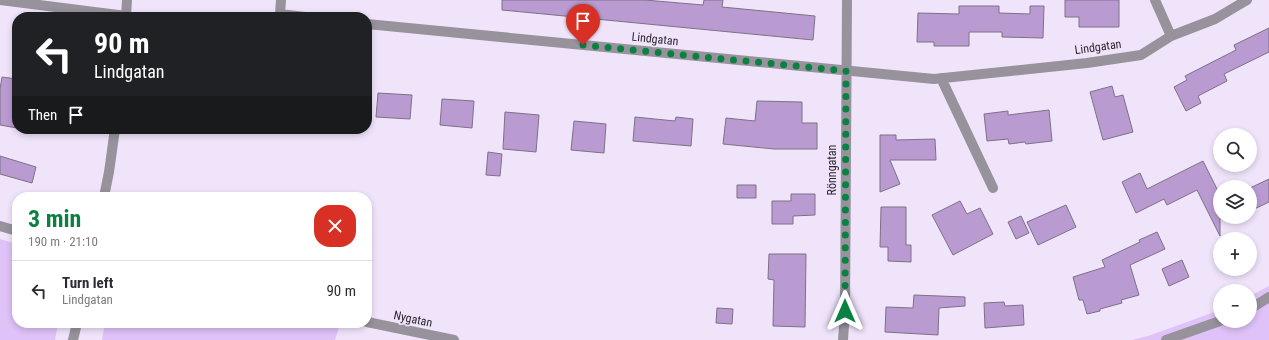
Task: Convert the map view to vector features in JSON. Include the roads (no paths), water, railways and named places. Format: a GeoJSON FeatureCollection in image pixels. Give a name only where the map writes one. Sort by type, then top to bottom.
{"type":"FeatureCollection","features":[{"type":"Feature","properties":{"kind":"street"},"geometry":{"type":"LineString","coordinates":[[0,0],[89,12]]}},
{"type":"Feature","properties":{"kind":"street"},"geometry":{"type":"LineString","coordinates":[[126,12],[127,0]]}},
{"type":"Feature","properties":{"kind":"street"},"geometry":{"type":"LineString","coordinates":[[280,0],[280,12]]}},
{"type":"Feature","properties":{"kind":"street","name":"Rönngatan"},"geometry":{"type":"LineString","coordinates":[[844,340],[847,0]]}},
{"type":"Feature","properties":{"kind":"street"},"geometry":{"type":"LineString","coordinates":[[1155,0],[1171,36]]}},
{"type":"Feature","properties":{"kind":"street","name":"Lindgatan"},"geometry":{"type":"LineString","coordinates":[[372,24],[934,79],[1087,63],[1141,55],[1171,36],[1215,20],[1247,0]]}},
{"type":"Feature","properties":{"kind":"street"},"geometry":{"type":"LineString","coordinates":[[940,78],[993,188]]}},
{"type":"Feature","properties":{"kind":"street"},"geometry":{"type":"LineString","coordinates":[[105,192],[114,134]]}},
{"type":"Feature","properties":{"kind":"street"},"geometry":{"type":"LineString","coordinates":[[0,226],[12,230]]}},
{"type":"Feature","properties":{"kind":"street"},"geometry":{"type":"LineString","coordinates":[[1257,305],[1269,297]]}},
{"type":"Feature","properties":{"kind":"street","name":"Nygatan"},"geometry":{"type":"LineString","coordinates":[[372,323],[454,340]]}},
{"type":"Feature","properties":{"kind":"street"},"geometry":{"type":"LineString","coordinates":[[1166,340],[1213,323]]}},
{"type":"Feature","properties":{"kind":"street"},"geometry":{"type":"LineString","coordinates":[[73,340],[76,328]]}}]}
